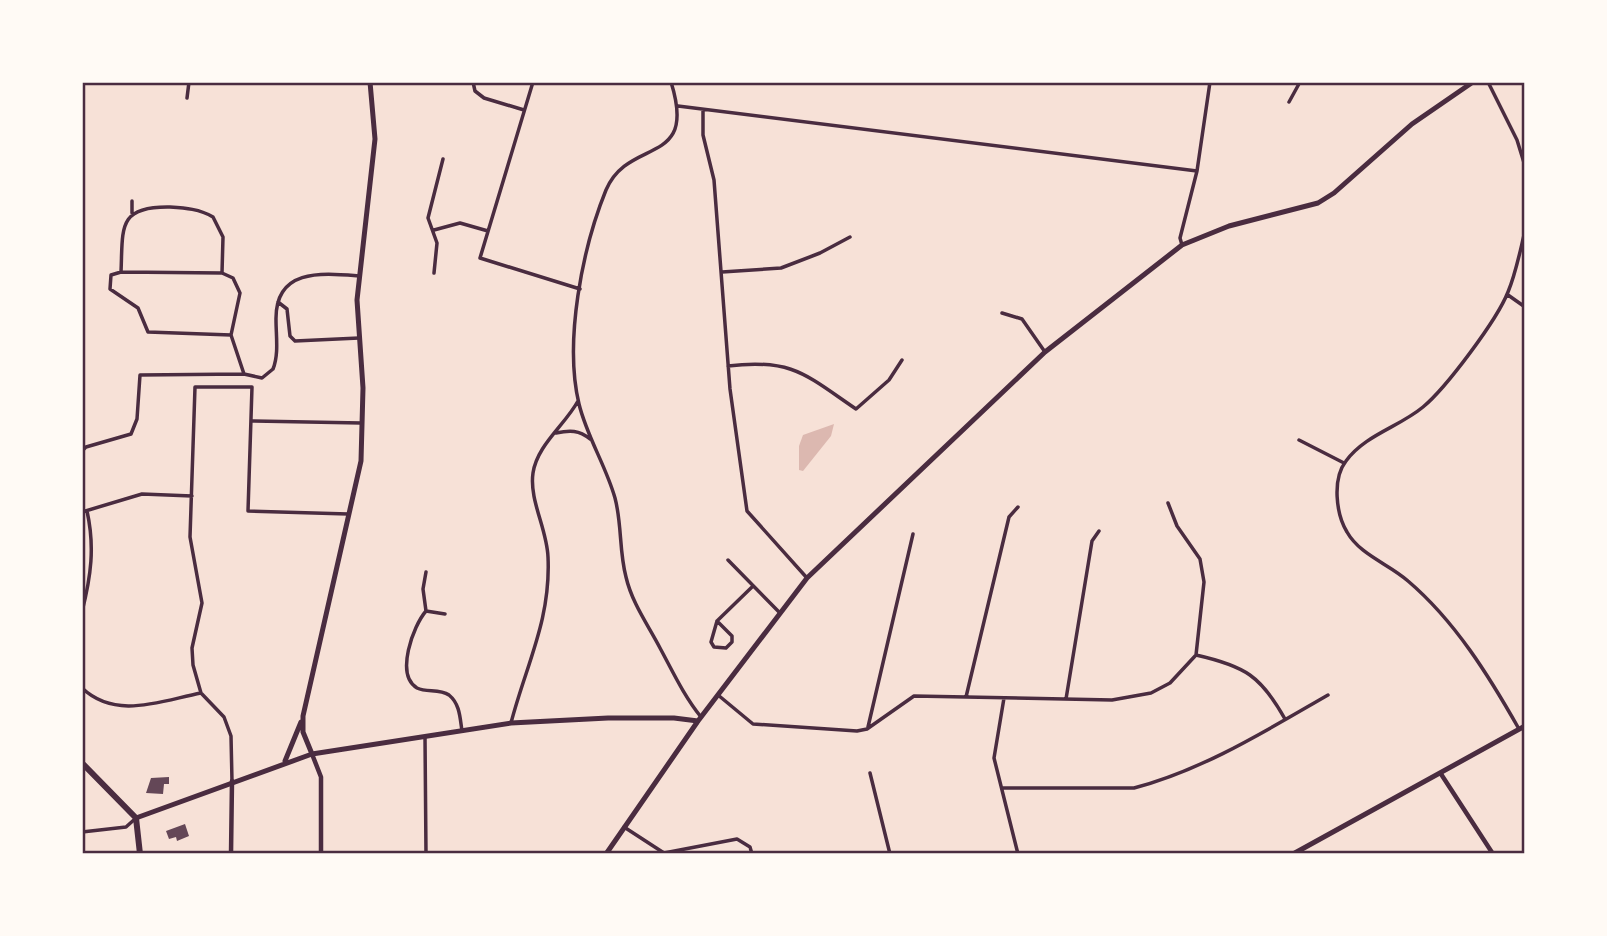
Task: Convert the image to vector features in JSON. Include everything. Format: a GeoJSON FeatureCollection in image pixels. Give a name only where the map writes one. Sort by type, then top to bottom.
{"type":"FeatureCollection","features":[{"type":"Feature","properties":{"kind":"main road"},"geometry":{"type":"LineString","coordinates":[[285,762],[303,716],[361,461],[359,276],[375,139],[370,82]]}},
{"type":"Feature","properties":{"kind":"main road"},"geometry":{"type":"LineString","coordinates":[[606,854],[699,719],[807,578],[1045,352],[1181,245],[1229,226],[1318,202],[1334,193],[1412,124],[1473,82]]}},
{"type":"Feature","properties":{"kind":"main road"},"geometry":{"type":"LineString","coordinates":[[303,716],[303,732],[312,754]]}},
{"type":"Feature","properties":{"kind":"main road"},"geometry":{"type":"LineString","coordinates":[[136,818],[232,780],[312,754],[511,723],[608,718],[699,719]]}},
{"type":"Feature","properties":{"kind":"main road"},"geometry":{"type":"LineString","coordinates":[[1293,854],[1522,727]]}},
{"type":"Feature","properties":{"kind":"main road"},"geometry":{"type":"LineString","coordinates":[[82,763],[136,818],[140,854]]}},
{"type":"Feature","properties":{"kind":"street"},"geometry":{"type":"LineString","coordinates":[[187,97],[189,82]]}},
{"type":"Feature","properties":{"kind":"street"},"geometry":{"type":"LineString","coordinates":[[473,82],[475,91],[484,98],[524,110]]}},
{"type":"Feature","properties":{"kind":"street"},"geometry":{"type":"LineString","coordinates":[[533,82],[480,258],[580,289]]}},
{"type":"Feature","properties":{"kind":"street"},"geometry":{"type":"LineString","coordinates":[[671,82],[678,106],[675,130],[671,138],[663,146],[628,163],[607,188],[580,289],[572,349],[578,401],[590,439],[615,498],[626,579],[635,603],[699,719]]}},
{"type":"Feature","properties":{"kind":"street"},"geometry":{"type":"LineString","coordinates":[[1181,245],[1180,237],[1197,171],[1210,82]]}},
{"type":"Feature","properties":{"kind":"street"},"geometry":{"type":"LineString","coordinates":[[1289,102],[1300,82]]}},
{"type":"Feature","properties":{"kind":"street"},"geometry":{"type":"LineString","coordinates":[[1488,82],[1517,139],[1525,166]]}},
{"type":"Feature","properties":{"kind":"street"},"geometry":{"type":"LineString","coordinates":[[678,106],[1197,171]]}},
{"type":"Feature","properties":{"kind":"street"},"geometry":{"type":"LineString","coordinates":[[703,110],[703,135],[714,180],[728,366],[747,511],[807,578]]}},
{"type":"Feature","properties":{"kind":"street"},"geometry":{"type":"LineString","coordinates":[[433,273],[438,243],[428,218],[443,159]]}},
{"type":"Feature","properties":{"kind":"street"},"geometry":{"type":"LineString","coordinates":[[121,272],[123,235],[132,213],[132,201]]}},
{"type":"Feature","properties":{"kind":"street"},"geometry":{"type":"LineString","coordinates":[[132,213],[140,209],[174,207],[201,211],[213,217],[223,237],[222,273]]}},
{"type":"Feature","properties":{"kind":"street"},"geometry":{"type":"LineString","coordinates":[[434,230],[460,223],[488,231]]}},
{"type":"Feature","properties":{"kind":"street"},"geometry":{"type":"LineString","coordinates":[[1522,727],[1485,668],[1434,608],[1408,580],[1364,551],[1349,536],[1341,522],[1337,503],[1344,463],[1360,447],[1424,406],[1441,388],[1507,295],[1525,231]]}},
{"type":"Feature","properties":{"kind":"street"},"geometry":{"type":"LineString","coordinates":[[722,272],[781,268],[820,253],[850,237]]}},
{"type":"Feature","properties":{"kind":"street"},"geometry":{"type":"LineString","coordinates":[[232,335],[144,332],[144,317],[138,308],[110,289],[111,275],[121,272],[222,273],[233,278],[240,293],[232,335],[244,374]]}},
{"type":"Feature","properties":{"kind":"street"},"geometry":{"type":"LineString","coordinates":[[84,448],[131,434],[137,419],[138,375],[244,374],[262,378],[273,369],[278,302],[289,285],[307,274],[359,276]]}},
{"type":"Feature","properties":{"kind":"street"},"geometry":{"type":"LineString","coordinates":[[1507,295],[1525,307]]}},
{"type":"Feature","properties":{"kind":"street"},"geometry":{"type":"LineString","coordinates":[[278,302],[287,309],[290,336],[295,341],[359,338]]}},
{"type":"Feature","properties":{"kind":"street"},"geometry":{"type":"LineString","coordinates":[[1002,313],[1021,319],[1045,352]]}},
{"type":"Feature","properties":{"kind":"street"},"geometry":{"type":"LineString","coordinates":[[728,366],[772,364],[796,369],[817,380],[856,409],[889,380],[902,360]]}},
{"type":"Feature","properties":{"kind":"street"},"geometry":{"type":"LineString","coordinates":[[231,854],[231,736],[224,717],[201,693],[192,648],[202,603],[190,537],[195,387],[251,387],[248,511],[350,514]]}},
{"type":"Feature","properties":{"kind":"street"},"geometry":{"type":"LineString","coordinates":[[511,723],[546,611],[548,556],[532,475],[536,459],[578,401]]}},
{"type":"Feature","properties":{"kind":"street"},"geometry":{"type":"LineString","coordinates":[[251,421],[362,424]]}},
{"type":"Feature","properties":{"kind":"street"},"geometry":{"type":"LineString","coordinates":[[554,434],[568,430],[582,432],[590,439]]}},
{"type":"Feature","properties":{"kind":"street"},"geometry":{"type":"LineString","coordinates":[[1300,440],[1344,463]]}},
{"type":"Feature","properties":{"kind":"street"},"geometry":{"type":"LineString","coordinates":[[82,612],[93,567],[93,539],[85,511],[142,494],[192,496]]}},
{"type":"Feature","properties":{"kind":"street"},"geometry":{"type":"LineString","coordinates":[[717,695],[753,724],[857,731],[867,729],[914,696],[1112,700],[1151,693],[1178,677],[1196,655],[1204,582],[1200,559],[1177,526],[1168,503]]}},
{"type":"Feature","properties":{"kind":"street"},"geometry":{"type":"LineString","coordinates":[[966,696],[1009,517],[1018,507]]}},
{"type":"Feature","properties":{"kind":"street"},"geometry":{"type":"LineString","coordinates":[[1066,699],[1092,541],[1099,531]]}},
{"type":"Feature","properties":{"kind":"street"},"geometry":{"type":"LineString","coordinates":[[867,729],[913,534]]}},
{"type":"Feature","properties":{"kind":"street"},"geometry":{"type":"LineString","coordinates":[[728,560],[779,612]]}},
{"type":"Feature","properties":{"kind":"street"},"geometry":{"type":"LineString","coordinates":[[426,572],[423,598],[426,611]]}},
{"type":"Feature","properties":{"kind":"street"},"geometry":{"type":"LineString","coordinates":[[717,621],[732,636],[726,648],[714,646],[712,630],[717,621],[752,587]]}},
{"type":"Feature","properties":{"kind":"street"},"geometry":{"type":"LineString","coordinates":[[426,611],[445,614]]}},
{"type":"Feature","properties":{"kind":"street"},"geometry":{"type":"LineString","coordinates":[[426,611],[418,620],[413,634],[407,666],[409,679],[419,689],[447,693],[456,702],[461,731]]}},
{"type":"Feature","properties":{"kind":"street"},"geometry":{"type":"LineString","coordinates":[[1196,655],[1251,673],[1264,684],[1285,719]]}},
{"type":"Feature","properties":{"kind":"street"},"geometry":{"type":"LineString","coordinates":[[82,688],[96,700],[119,706],[143,706],[201,693]]}},
{"type":"Feature","properties":{"kind":"street"},"geometry":{"type":"LineString","coordinates":[[1002,788],[1134,788],[1214,758],[1328,695]]}},
{"type":"Feature","properties":{"kind":"street"},"geometry":{"type":"LineString","coordinates":[[1004,698],[994,758],[1018,854]]}},
{"type":"Feature","properties":{"kind":"street"},"geometry":{"type":"LineString","coordinates":[[425,737],[426,854]]}},
{"type":"Feature","properties":{"kind":"street"},"geometry":{"type":"LineString","coordinates":[[312,754],[321,777],[321,854]]}},
{"type":"Feature","properties":{"kind":"street"},"geometry":{"type":"LineString","coordinates":[[870,773],[890,854]]}},
{"type":"Feature","properties":{"kind":"street"},"geometry":{"type":"LineString","coordinates":[[1441,774],[1493,854]]}},
{"type":"Feature","properties":{"kind":"street"},"geometry":{"type":"LineString","coordinates":[[82,832],[126,827],[136,818]]}},
{"type":"Feature","properties":{"kind":"street"},"geometry":{"type":"LineString","coordinates":[[624,827],[664,853],[737,839],[750,847],[752,854]]}},
{"type":"Feature","properties":{"kind":"shaded area"},"geometry":{"type":"Polygon","coordinates":[[[834,424],[831,436],[803,471],[799,470],[799,446],[803,435],[834,424]]]}},
{"type":"Feature","properties":{"kind":"building"},"geometry":{"type":"Polygon","coordinates":[[[169,777],[169,784],[164,784],[163,794],[146,793],[151,778],[169,777]]]}},
{"type":"Feature","properties":{"kind":"building"},"geometry":{"type":"Polygon","coordinates":[[[185,824],[189,836],[177,841],[176,837],[169,839],[166,831],[185,824]]]}}]}
